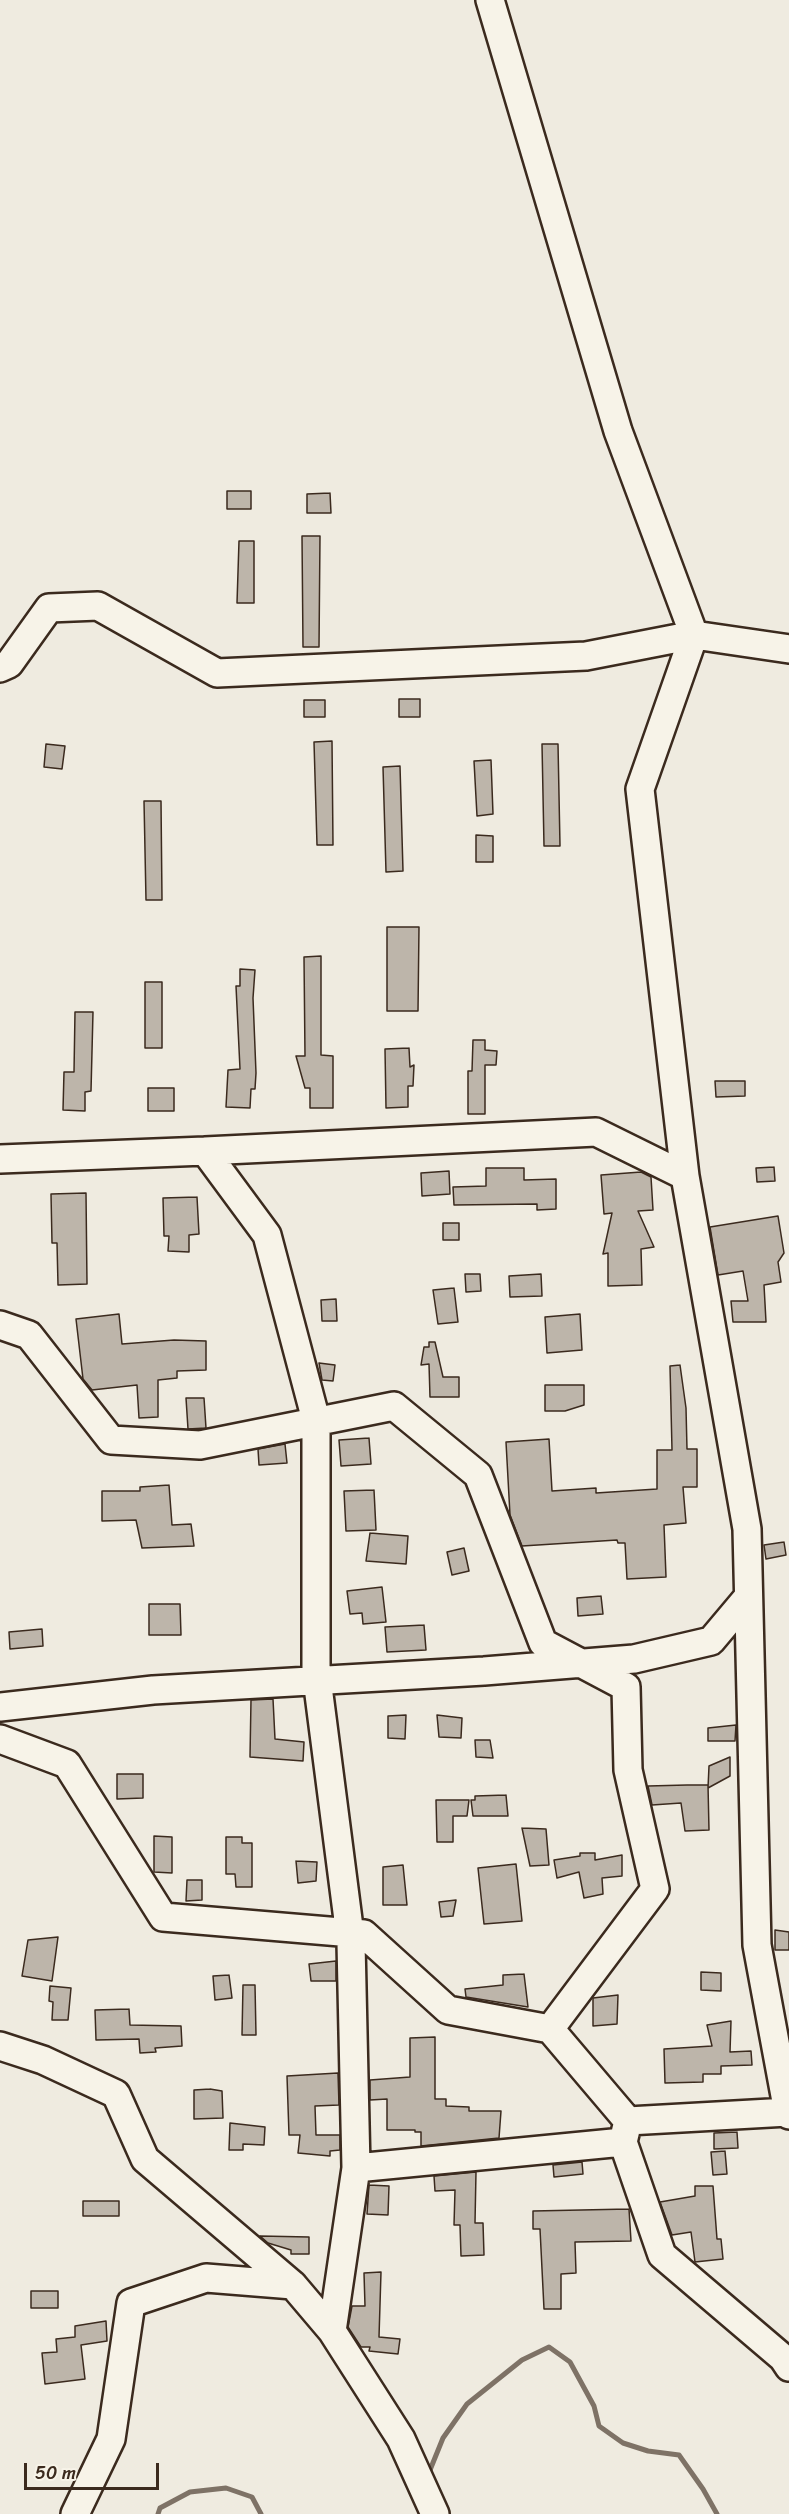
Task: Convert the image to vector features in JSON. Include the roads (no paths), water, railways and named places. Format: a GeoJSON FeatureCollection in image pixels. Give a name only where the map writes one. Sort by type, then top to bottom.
{"type":"FeatureCollection","features":[{"type":"Feature","properties":{"kind":"street"},"geometry":{"type":"LineString","coordinates":[[356,2168],[788,2113],[757,1945],[747,1529],[685,1176],[640,789],[694,635],[618,431],[490,0]]}},
{"type":"Feature","properties":{"kind":"street"},"geometry":{"type":"LineString","coordinates":[[0,668],[9,664],[49,608],[88,606],[98,606],[217,673],[586,656],[694,635],[789,649]]}},
{"type":"Feature","properties":{"kind":"street"},"geometry":{"type":"LineString","coordinates":[[0,1159],[596,1132],[685,1176]]}},
{"type":"Feature","properties":{"kind":"street"},"geometry":{"type":"LineString","coordinates":[[205,1151],[267,1234],[316,1420],[318,1681],[350,1933],[356,2168],[332,2331]]}},
{"type":"Feature","properties":{"kind":"street"},"geometry":{"type":"LineString","coordinates":[[0,1325],[30,1335],[111,1440],[200,1445],[394,1406],[478,1476],[543,1643],[626,1687],[628,1770],[655,1889],[550,2029]]}},
{"type":"Feature","properties":{"kind":"street"},"geometry":{"type":"LineString","coordinates":[[0,1707],[153,1690],[634,1659],[711,1641],[748,1597]]}},
{"type":"Feature","properties":{"kind":"street"},"geometry":{"type":"LineString","coordinates":[[0,1739],[67,1764],[163,1917],[364,1935],[448,2010],[550,2029],[625,2132],[662,2255],[783,2358],[789,2367]]}},
{"type":"Feature","properties":{"kind":"street"},"geometry":{"type":"LineString","coordinates":[[0,2046],[43,2060],[116,2094],[145,2159],[293,2285],[332,2331],[401,2439],[435,2514]]}},
{"type":"Feature","properties":{"kind":"street"},"geometry":{"type":"LineString","coordinates":[[75,2514],[111,2439],[131,2303],[206,2278],[293,2285]]}},
{"type":"Feature","properties":{"kind":"waterway"},"geometry":{"type":"LineString","coordinates":[[428,2475],[443,2438],[467,2404],[522,2360],[549,2347],[570,2362],[594,2406],[599,2426],[623,2443],[648,2451],[679,2455],[717,2514]]}},
{"type":"Feature","properties":{"kind":"waterway"},"geometry":{"type":"LineString","coordinates":[[158,2514],[160,2508],[190,2492],[226,2488],[252,2497],[261,2514]]}}]}
